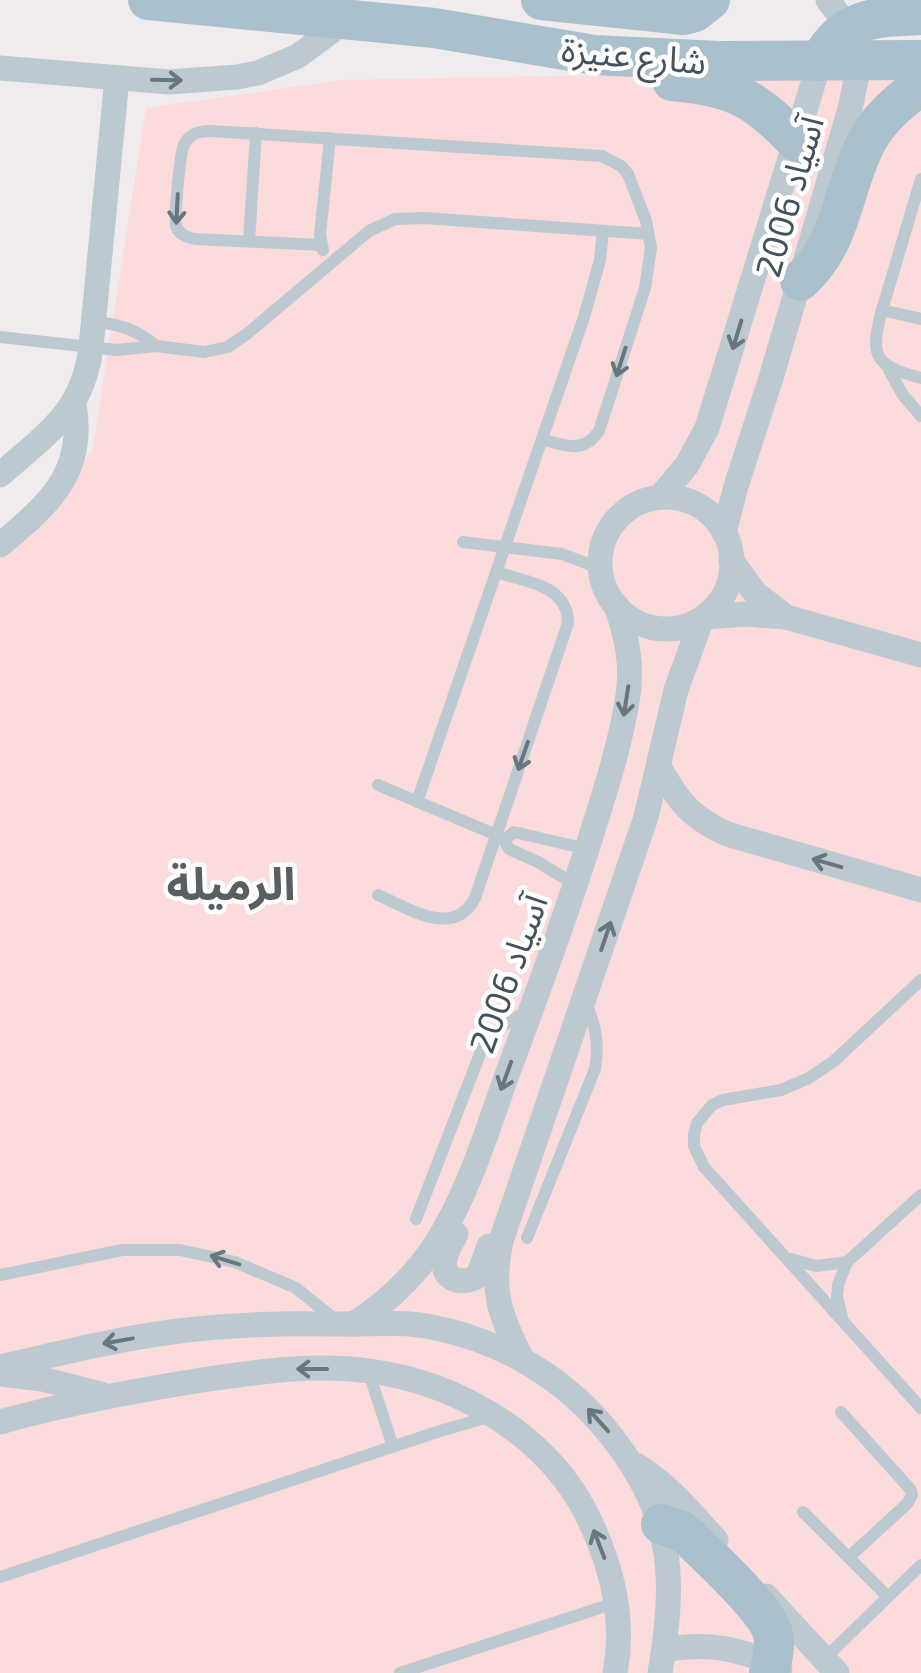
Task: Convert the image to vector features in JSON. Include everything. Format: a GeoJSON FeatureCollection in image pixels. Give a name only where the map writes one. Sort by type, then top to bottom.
{"type":"FeatureCollection","features":[{"type":"Feature","properties":{"kind":"main road","name":"شارع عنيزة"},"geometry":{"type":"LineString","coordinates":[[148,0],[434,28],[594,55],[820,62]]}},
{"type":"Feature","properties":{"kind":"main road"},"geometry":{"type":"LineString","coordinates":[[540,0],[673,15],[695,12],[710,0]]}},
{"type":"Feature","properties":{"kind":"main road"},"geometry":{"type":"LineString","coordinates":[[820,62],[845,30],[876,18],[921,15]]}},
{"type":"Feature","properties":{"kind":"main road"},"geometry":{"type":"LineString","coordinates":[[845,30],[921,60]]}},
{"type":"Feature","properties":{"kind":"main road"},"geometry":{"type":"LineString","coordinates":[[594,55],[638,78],[698,83],[730,91],[759,106],[797,142]]}},
{"type":"Feature","properties":{"kind":"main road"},"geometry":{"type":"LineString","coordinates":[[800,281],[819,261],[833,236],[860,156],[875,128],[921,85]]}},
{"type":"Feature","properties":{"kind":"main road"},"geometry":{"type":"LineString","coordinates":[[661,1524],[690,1538],[766,1619],[774,1638],[776,1670]]}},
{"type":"Feature","properties":{"kind":"street"},"geometry":{"type":"LineString","coordinates":[[0,68],[168,82],[258,73],[298,56],[348,19]]}},
{"type":"Feature","properties":{"kind":"street","name":"آسياد 2006"},"geometry":{"type":"LineString","coordinates":[[724,533],[850,108],[845,30]]}},
{"type":"Feature","properties":{"kind":"street","name":"آسياد 2006"},"geometry":{"type":"LineString","coordinates":[[660,497],[687,465],[708,428],[820,62]]}},
{"type":"Feature","properties":{"kind":"street"},"geometry":{"type":"LineString","coordinates":[[0,475],[62,420],[83,386],[92,335],[117,78]]}},
{"type":"Feature","properties":{"kind":"street"},"geometry":{"type":"LineString","coordinates":[[0,545],[46,504],[68,474],[77,439],[74,404]]}},
{"type":"Feature","properties":{"kind":"street"},"geometry":{"type":"LineString","coordinates":[[522,1359],[502,1316],[495,1285],[496,1263],[646,817],[676,690],[704,619],[721,601],[730,582],[731,560],[724,533],[705,508],[691,501],[660,497],[632,506],[610,526],[599,553],[599,568],[616,606],[641,623],[686,626],[704,619],[746,614],[786,617],[921,655]]}},
{"type":"Feature","properties":{"kind":"street"},"geometry":{"type":"LineString","coordinates":[[731,560],[756,592],[786,617]]}},
{"type":"Feature","properties":{"kind":"street","name":"آسياد 2006"},"geometry":{"type":"LineString","coordinates":[[347,1324],[378,1308],[418,1268],[435,1246],[462,1195],[576,885],[612,770],[628,695],[629,658],[616,606]]}},
{"type":"Feature","properties":{"kind":"street"},"geometry":{"type":"LineString","coordinates":[[660,767],[686,808],[704,824],[921,890]]}},
{"type":"Feature","properties":{"kind":"street"},"geometry":{"type":"LineString","coordinates":[[462,1195],[462,1219],[444,1264],[446,1272],[457,1281],[478,1276],[496,1230],[509,1216]]}},
{"type":"Feature","properties":{"kind":"street"},"geometry":{"type":"LineString","coordinates":[[0,1370],[108,1342],[248,1325],[433,1327],[522,1359],[562,1385],[588,1409],[630,1461],[653,1501],[661,1524],[668,1574],[662,1661]]}},
{"type":"Feature","properties":{"kind":"street"},"geometry":{"type":"LineString","coordinates":[[0,1370],[106,1396]]}},
{"type":"Feature","properties":{"kind":"street"},"geometry":{"type":"LineString","coordinates":[[0,1422],[106,1396],[263,1371],[368,1370],[446,1391],[494,1416],[525,1438],[579,1500],[602,1548],[618,1602],[620,1635],[614,1673]]}},
{"type":"Feature","properties":{"kind":"street"},"geometry":{"type":"LineString","coordinates":[[630,1461],[670,1490],[831,1666]]}},
{"type":"Feature","properties":{"kind":"street"},"geometry":{"type":"LineString","coordinates":[[662,1661],[680,1647],[718,1647],[736,1650],[776,1670]]}},
{"type":"Feature","properties":{"kind":"lane"},"geometry":{"type":"LineString","coordinates":[[321,245],[189,238],[178,231],[184,145],[195,133],[211,130],[602,156],[621,166],[628,174],[649,234],[648,274],[599,431],[581,447],[566,447],[542,439]]}},
{"type":"Feature","properties":{"kind":"lane"},"geometry":{"type":"LineString","coordinates":[[249,242],[256,134]]}},
{"type":"Feature","properties":{"kind":"lane"},"geometry":{"type":"LineString","coordinates":[[328,266],[321,245],[330,138]]}},
{"type":"Feature","properties":{"kind":"lane"},"geometry":{"type":"LineString","coordinates":[[921,179],[875,344],[902,395],[921,416]]}},
{"type":"Feature","properties":{"kind":"lane"},"geometry":{"type":"LineString","coordinates":[[92,335],[117,350],[156,346],[204,352],[228,347],[369,231],[396,220],[649,234]]}},
{"type":"Feature","properties":{"kind":"lane"},"geometry":{"type":"LineString","coordinates":[[417,802],[593,288],[603,231]]}},
{"type":"Feature","properties":{"kind":"lane"},"geometry":{"type":"LineString","coordinates":[[882,310],[921,319]]}},
{"type":"Feature","properties":{"kind":"lane"},"geometry":{"type":"LineString","coordinates":[[0,338],[92,335],[121,326],[156,346]]}},
{"type":"Feature","properties":{"kind":"lane"},"geometry":{"type":"LineString","coordinates":[[889,370],[921,378]]}},
{"type":"Feature","properties":{"kind":"lane"},"geometry":{"type":"LineString","coordinates":[[463,542],[562,554],[599,568]]}},
{"type":"Feature","properties":{"kind":"lane"},"geometry":{"type":"LineString","coordinates":[[378,896],[437,919],[454,918],[474,898],[501,836],[568,614],[562,599],[549,589],[496,572]]}},
{"type":"Feature","properties":{"kind":"lane"},"geometry":{"type":"LineString","coordinates":[[378,785],[501,836],[514,832],[587,849]]}},
{"type":"Feature","properties":{"kind":"lane"},"geometry":{"type":"LineString","coordinates":[[501,836],[509,849],[576,885]]}},
{"type":"Feature","properties":{"kind":"lane"},"geometry":{"type":"LineString","coordinates":[[921,980],[822,1070],[781,1090],[723,1100],[704,1113],[697,1123],[694,1146],[698,1158],[921,1408]]}},
{"type":"Feature","properties":{"kind":"lane"},"geometry":{"type":"LineString","coordinates":[[527,1238],[595,1069],[595,1027],[584,1001]]}},
{"type":"Feature","properties":{"kind":"lane"},"geometry":{"type":"LineString","coordinates":[[416,1219],[483,1046],[498,1028],[532,1008]]}},
{"type":"Feature","properties":{"kind":"lane"},"geometry":{"type":"LineString","coordinates":[[844,1320],[839,1309],[838,1284],[846,1262],[921,1194]]}},
{"type":"Feature","properties":{"kind":"lane"},"geometry":{"type":"LineString","coordinates":[[0,1275],[122,1250],[180,1250],[236,1262],[279,1280],[347,1324]]}},
{"type":"Feature","properties":{"kind":"lane"},"geometry":{"type":"LineString","coordinates":[[787,1258],[816,1266],[846,1262]]}},
{"type":"Feature","properties":{"kind":"lane"},"geometry":{"type":"LineString","coordinates":[[368,1370],[393,1447]]}},
{"type":"Feature","properties":{"kind":"lane"},"geometry":{"type":"LineString","coordinates":[[841,1412],[912,1495],[908,1504],[850,1556]]}},
{"type":"Feature","properties":{"kind":"lane"},"geometry":{"type":"LineString","coordinates":[[0,1577],[494,1416]]}},
{"type":"Feature","properties":{"kind":"lane"},"geometry":{"type":"LineString","coordinates":[[803,1512],[887,1596]]}},
{"type":"Feature","properties":{"kind":"lane"},"geometry":{"type":"LineString","coordinates":[[831,1666],[887,1596],[921,1565]]}},
{"type":"Feature","properties":{"kind":"lane"},"geometry":{"type":"LineString","coordinates":[[400,1673],[618,1602]]}},
{"type":"Feature","properties":{"kind":"shaded area"},"geometry":{"type":"Polygon","coordinates":[[[921,69],[921,1673],[0,1673],[0,530],[92,452],[146,108],[342,80],[921,69]]]}},
{"type":"Feature","properties":{"kind":"district","name":"الرميلة"},"geometry":{"type":"Point","coordinates":[231,882]}}]}
